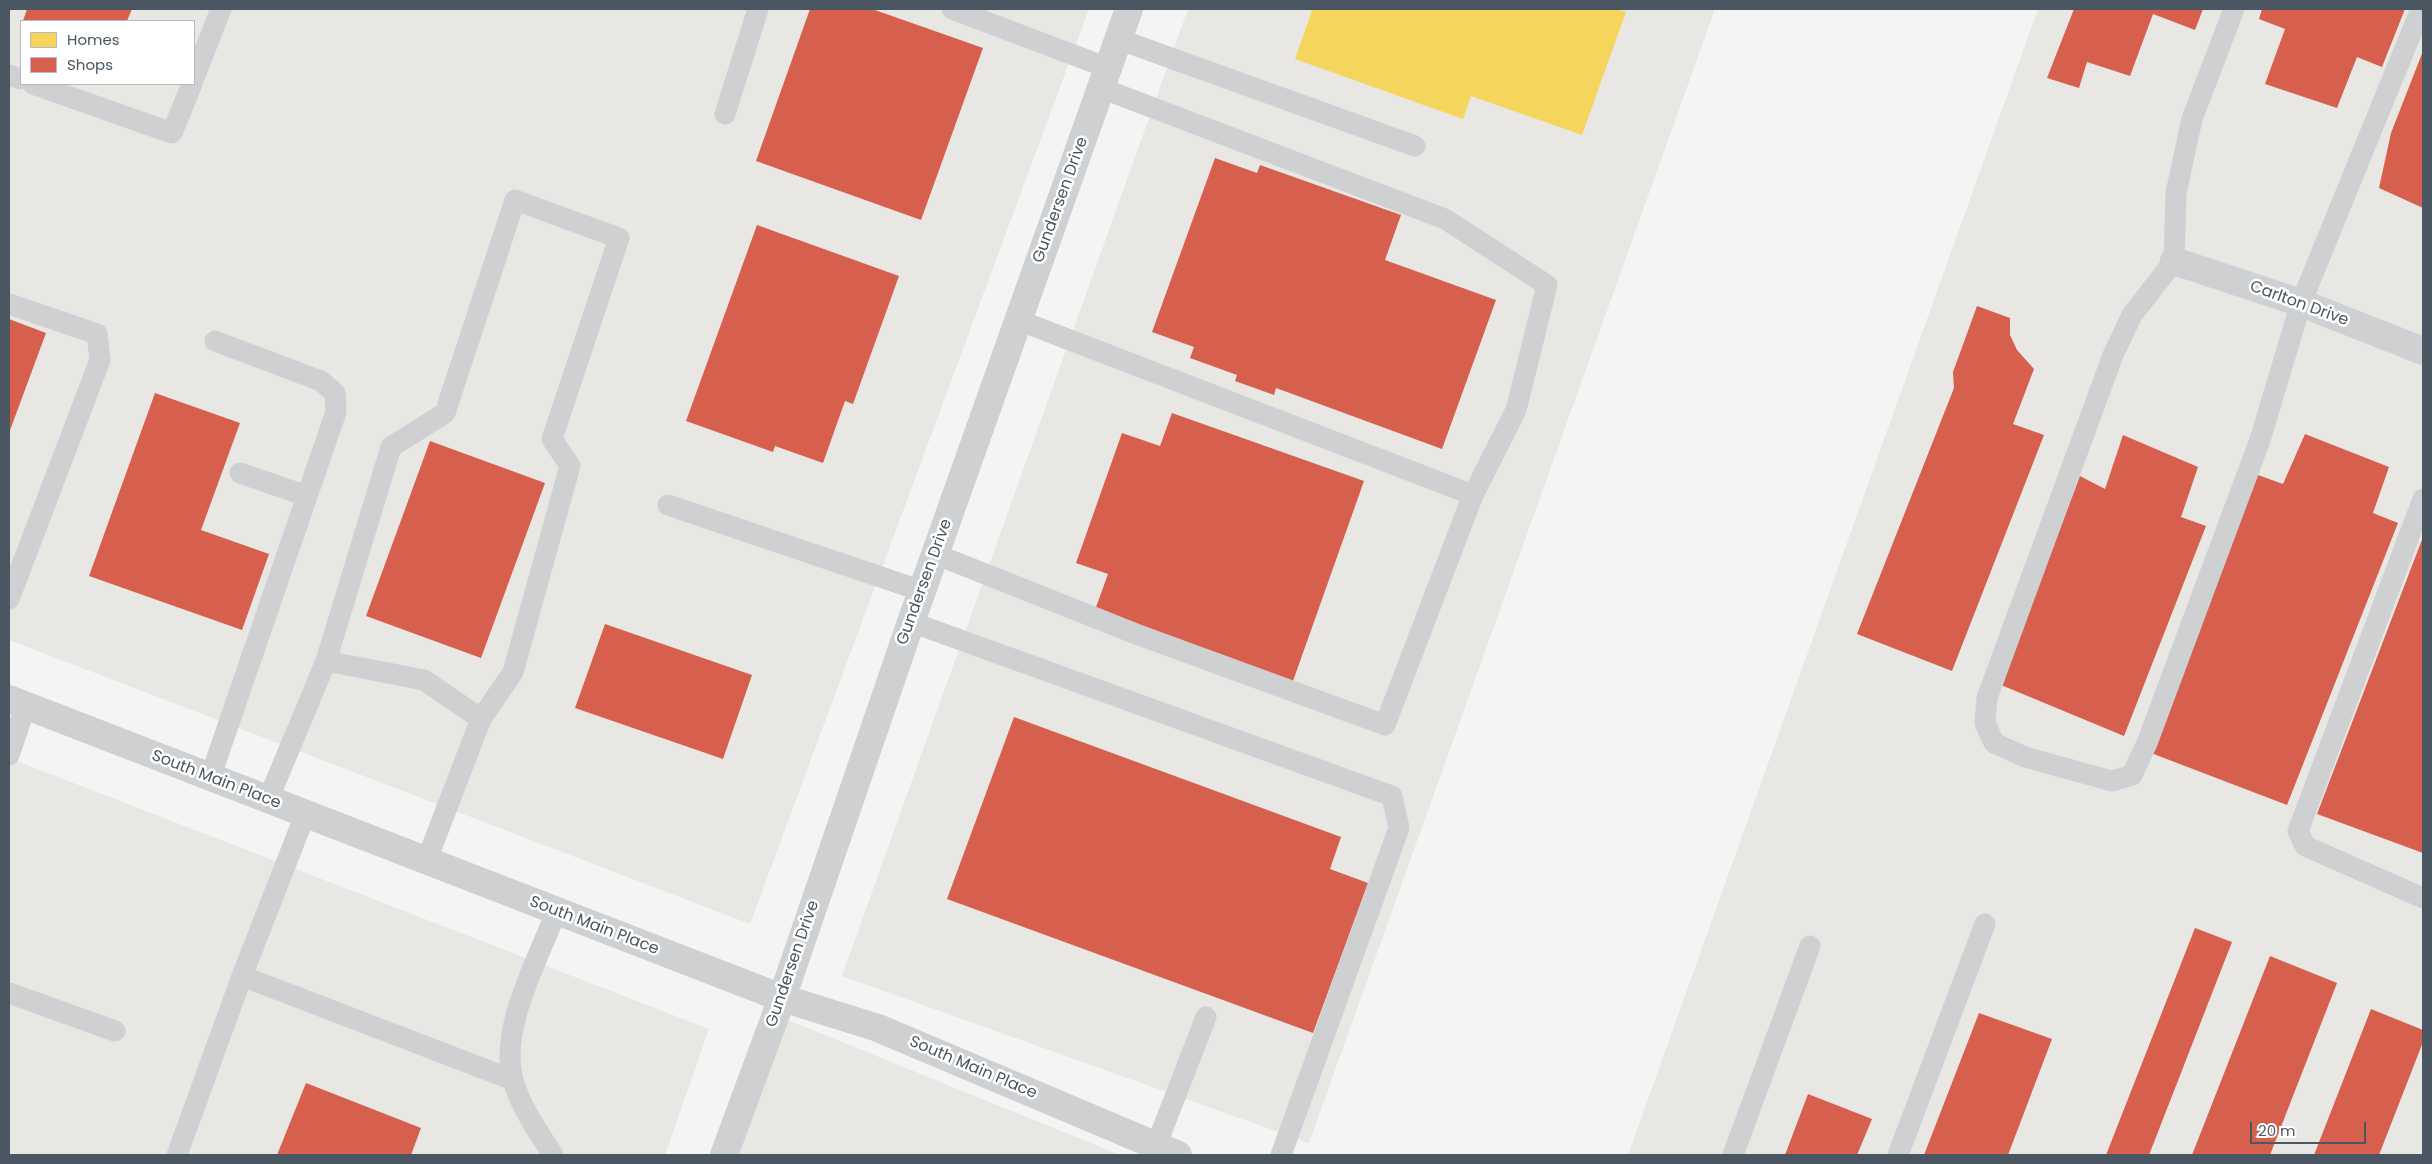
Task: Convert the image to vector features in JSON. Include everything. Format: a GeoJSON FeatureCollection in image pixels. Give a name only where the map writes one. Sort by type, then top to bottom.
{"type":"FeatureCollection","features":[{"type":"Feature","properties":{"kind":"street","name":"Gundersen Drive"},"geometry":{"type":"LineString","coordinates":[[724,1155],[782,998],[911,622],[1129,9]]}},
{"type":"Feature","properties":{"kind":"street","name":"Carlton Drive"},"geometry":{"type":"LineString","coordinates":[[2174,261],[2301,303],[2423,351]]}},
{"type":"Feature","properties":{"kind":"street","name":"South Main Place"},"geometry":{"type":"LineString","coordinates":[[17,702],[304,815],[782,998],[878,1028],[1167,1151]]}},
{"type":"Feature","properties":{"kind":"lane"},"geometry":{"type":"LineString","coordinates":[[195,75],[221,9]]}},
{"type":"Feature","properties":{"kind":"lane"},"geometry":{"type":"LineString","coordinates":[[725,114],[758,9]]}},
{"type":"Feature","properties":{"kind":"lane"},"geometry":{"type":"LineString","coordinates":[[935,554],[1136,634],[1385,725],[1473,495],[1516,410],[1547,285],[1445,219],[1105,78],[952,9]]}},
{"type":"Feature","properties":{"kind":"lane"},"geometry":{"type":"LineString","coordinates":[[2234,9],[2192,119],[2176,193],[2174,261],[2132,315],[2113,355],[1987,698],[1985,723],[1994,742],[2026,757],[2112,782],[2132,775],[2151,734],[2260,440],[2301,303],[2421,9]]}},
{"type":"Feature","properties":{"kind":"lane"},"geometry":{"type":"LineString","coordinates":[[1118,39],[1415,146]]}},
{"type":"Feature","properties":{"kind":"lane"},"geometry":{"type":"LineString","coordinates":[[36,85],[172,133],[192,85]]}},
{"type":"Feature","properties":{"kind":"lane"},"geometry":{"type":"LineString","coordinates":[[268,800],[326,661],[391,446],[444,412],[515,200],[619,238],[552,439],[570,466],[513,672],[481,719],[426,862]]}},
{"type":"Feature","properties":{"kind":"lane"},"geometry":{"type":"LineString","coordinates":[[9,304],[97,334],[100,360],[9,599]]}},
{"type":"Feature","properties":{"kind":"lane"},"geometry":{"type":"LineString","coordinates":[[1018,320],[1473,495]]}},
{"type":"Feature","properties":{"kind":"lane"},"geometry":{"type":"LineString","coordinates":[[210,778],[336,412],[336,393],[321,381],[216,341]]}},
{"type":"Feature","properties":{"kind":"lane"},"geometry":{"type":"LineString","coordinates":[[240,473],[307,496]]}},
{"type":"Feature","properties":{"kind":"lane"},"geometry":{"type":"LineString","coordinates":[[2423,499],[2298,831],[2305,846],[2423,898]]}},
{"type":"Feature","properties":{"kind":"lane"},"geometry":{"type":"LineString","coordinates":[[668,505],[922,591]]}},
{"type":"Feature","properties":{"kind":"lane"},"geometry":{"type":"LineString","coordinates":[[911,622],[1392,796],[1399,828],[1281,1155]]}},
{"type":"Feature","properties":{"kind":"lane"},"geometry":{"type":"LineString","coordinates":[[326,661],[424,680],[481,719]]}},
{"type":"Feature","properties":{"kind":"lane"},"geometry":{"type":"LineString","coordinates":[[9,755],[17,702]]}},
{"type":"Feature","properties":{"kind":"lane"},"geometry":{"type":"LineString","coordinates":[[176,1155],[304,815]]}},
{"type":"Feature","properties":{"kind":"lane"},"geometry":{"type":"LineString","coordinates":[[553,1155],[534,1127],[513,1080],[510,1040],[518,1009],[556,912]]}},
{"type":"Feature","properties":{"kind":"lane"},"geometry":{"type":"LineString","coordinates":[[1898,1155],[1985,924]]}},
{"type":"Feature","properties":{"kind":"lane"},"geometry":{"type":"LineString","coordinates":[[1734,1155],[1810,946]]}},
{"type":"Feature","properties":{"kind":"lane"},"geometry":{"type":"LineString","coordinates":[[242,976],[513,1080]]}},
{"type":"Feature","properties":{"kind":"lane"},"geometry":{"type":"LineString","coordinates":[[9,994],[115,1031]]}},
{"type":"Feature","properties":{"kind":"lane"},"geometry":{"type":"LineString","coordinates":[[1167,1151],[1206,1017]]}},
{"type":"Feature","properties":{"kind":"shaded area"},"geometry":{"type":"Polygon","coordinates":[[[9,9],[1089,9],[750,924],[9,640],[9,9]]]}},
{"type":"Feature","properties":{"kind":"shaded area"},"geometry":{"type":"Polygon","coordinates":[[[1188,9],[1715,9],[1309,1143],[842,976],[1188,9]]]}},
{"type":"Feature","properties":{"kind":"shaded area"},"geometry":{"type":"Polygon","coordinates":[[[2038,9],[2423,9],[2423,1155],[1628,1155],[2038,9]]]}},
{"type":"Feature","properties":{"kind":"shaded area"},"geometry":{"type":"Polygon","coordinates":[[[9,758],[709,1029],[665,1155],[9,1155],[9,758]]]}},
{"type":"Feature","properties":{"kind":"shaded area"},"geometry":{"type":"Polygon","coordinates":[[[783,1018],[1120,1155],[736,1155],[783,1018]]]}},
{"type":"Feature","properties":{"kind":"building: Homes"},"geometry":{"type":"Polygon","coordinates":[[[1305,9],[1617,9],[1626,12],[1582,135],[1471,96],[1463,119],[1295,59],[1312,11],[1305,9]]]}},
{"type":"Feature","properties":{"kind":"building: Shops"},"geometry":{"type":"Polygon","coordinates":[[[27,9],[132,9],[127,20],[23,20],[27,9]]]}},
{"type":"Feature","properties":{"kind":"building: Shops"},"geometry":{"type":"Polygon","coordinates":[[[810,9],[872,9],[983,48],[921,220],[756,161],[810,9]]]}},
{"type":"Feature","properties":{"kind":"building: Shops"},"geometry":{"type":"Polygon","coordinates":[[[2074,9],[2203,9],[2195,30],[2153,14],[2130,76],[2087,62],[2079,88],[2047,78],[2074,9]]]}},
{"type":"Feature","properties":{"kind":"building: Shops"},"geometry":{"type":"Polygon","coordinates":[[[2262,9],[2405,9],[2382,67],[2357,57],[2337,108],[2265,84],[2285,29],[2259,19],[2262,9]]]}},
{"type":"Feature","properties":{"kind":"building: Shops"},"geometry":{"type":"Polygon","coordinates":[[[2423,51],[2423,208],[2379,188],[2391,133],[2423,51]]]}},
{"type":"Feature","properties":{"kind":"building: Shops"},"geometry":{"type":"Polygon","coordinates":[[[1215,158],[1257,173],[1260,165],[1401,215],[1385,260],[1496,300],[1442,449],[1276,388],[1274,395],[1235,381],[1237,375],[1190,358],[1194,347],[1152,332],[1215,158]]]}},
{"type":"Feature","properties":{"kind":"building: Shops"},"geometry":{"type":"Polygon","coordinates":[[[757,225],[899,276],[853,404],[845,401],[823,463],[775,446],[773,452],[686,421],[757,225]]]}},
{"type":"Feature","properties":{"kind":"building: Shops"},"geometry":{"type":"Polygon","coordinates":[[[1977,306],[2010,318],[2010,335],[2017,350],[2034,369],[2013,424],[2044,435],[1952,671],[1857,634],[1954,388],[1953,372],[1977,306]]]}},
{"type":"Feature","properties":{"kind":"building: Shops"},"geometry":{"type":"Polygon","coordinates":[[[9,319],[46,333],[9,433],[9,319]]]}},
{"type":"Feature","properties":{"kind":"building: Shops"},"geometry":{"type":"Polygon","coordinates":[[[155,393],[240,423],[201,530],[269,554],[242,630],[89,576],[155,393]]]}},
{"type":"Feature","properties":{"kind":"building: Shops"},"geometry":{"type":"Polygon","coordinates":[[[1172,413],[1364,481],[1293,681],[1095,610],[1108,574],[1076,563],[1122,433],[1160,446],[1172,413]]]}},
{"type":"Feature","properties":{"kind":"building: Shops"},"geometry":{"type":"Polygon","coordinates":[[[2305,434],[2389,467],[2373,513],[2398,523],[2287,805],[2151,753],[2258,475],[2283,484],[2305,434]]]}},
{"type":"Feature","properties":{"kind":"building: Shops"},"geometry":{"type":"Polygon","coordinates":[[[2123,435],[2198,467],[2181,517],[2206,526],[2124,736],[2001,685],[2080,476],[2105,489],[2123,435]]]}},
{"type":"Feature","properties":{"kind":"building: Shops"},"geometry":{"type":"Polygon","coordinates":[[[430,441],[545,483],[481,658],[366,616],[430,441]]]}},
{"type":"Feature","properties":{"kind":"building: Shops"},"geometry":{"type":"Polygon","coordinates":[[[2423,537],[2423,853],[2317,814],[2423,537]]]}},
{"type":"Feature","properties":{"kind":"building: Shops"},"geometry":{"type":"Polygon","coordinates":[[[605,624],[752,675],[723,759],[575,708],[605,624]]]}},
{"type":"Feature","properties":{"kind":"building: Shops"},"geometry":{"type":"Polygon","coordinates":[[[1014,717],[1341,837],[1330,869],[1368,883],[1313,1033],[947,899],[1014,717]]]}},
{"type":"Feature","properties":{"kind":"building: Shops"},"geometry":{"type":"Polygon","coordinates":[[[2195,928],[2232,942],[2149,1155],[2106,1155],[2195,928]]]}},
{"type":"Feature","properties":{"kind":"building: Shops"},"geometry":{"type":"Polygon","coordinates":[[[2270,956],[2337,983],[2270,1155],[2192,1155],[2270,956]]]}},
{"type":"Feature","properties":{"kind":"building: Shops"},"geometry":{"type":"Polygon","coordinates":[[[2371,1009],[2423,1030],[2423,1042],[2379,1155],[2314,1155],[2371,1009]]]}},
{"type":"Feature","properties":{"kind":"building: Shops"},"geometry":{"type":"Polygon","coordinates":[[[1979,1013],[2052,1039],[2008,1155],[1924,1155],[1979,1013]]]}},
{"type":"Feature","properties":{"kind":"building: Shops"},"geometry":{"type":"Polygon","coordinates":[[[306,1083],[421,1128],[411,1155],[277,1155],[306,1083]]]}},
{"type":"Feature","properties":{"kind":"building: Shops"},"geometry":{"type":"Polygon","coordinates":[[[1808,1094],[1872,1119],[1857,1155],[1785,1155],[1808,1094]]]}}]}
